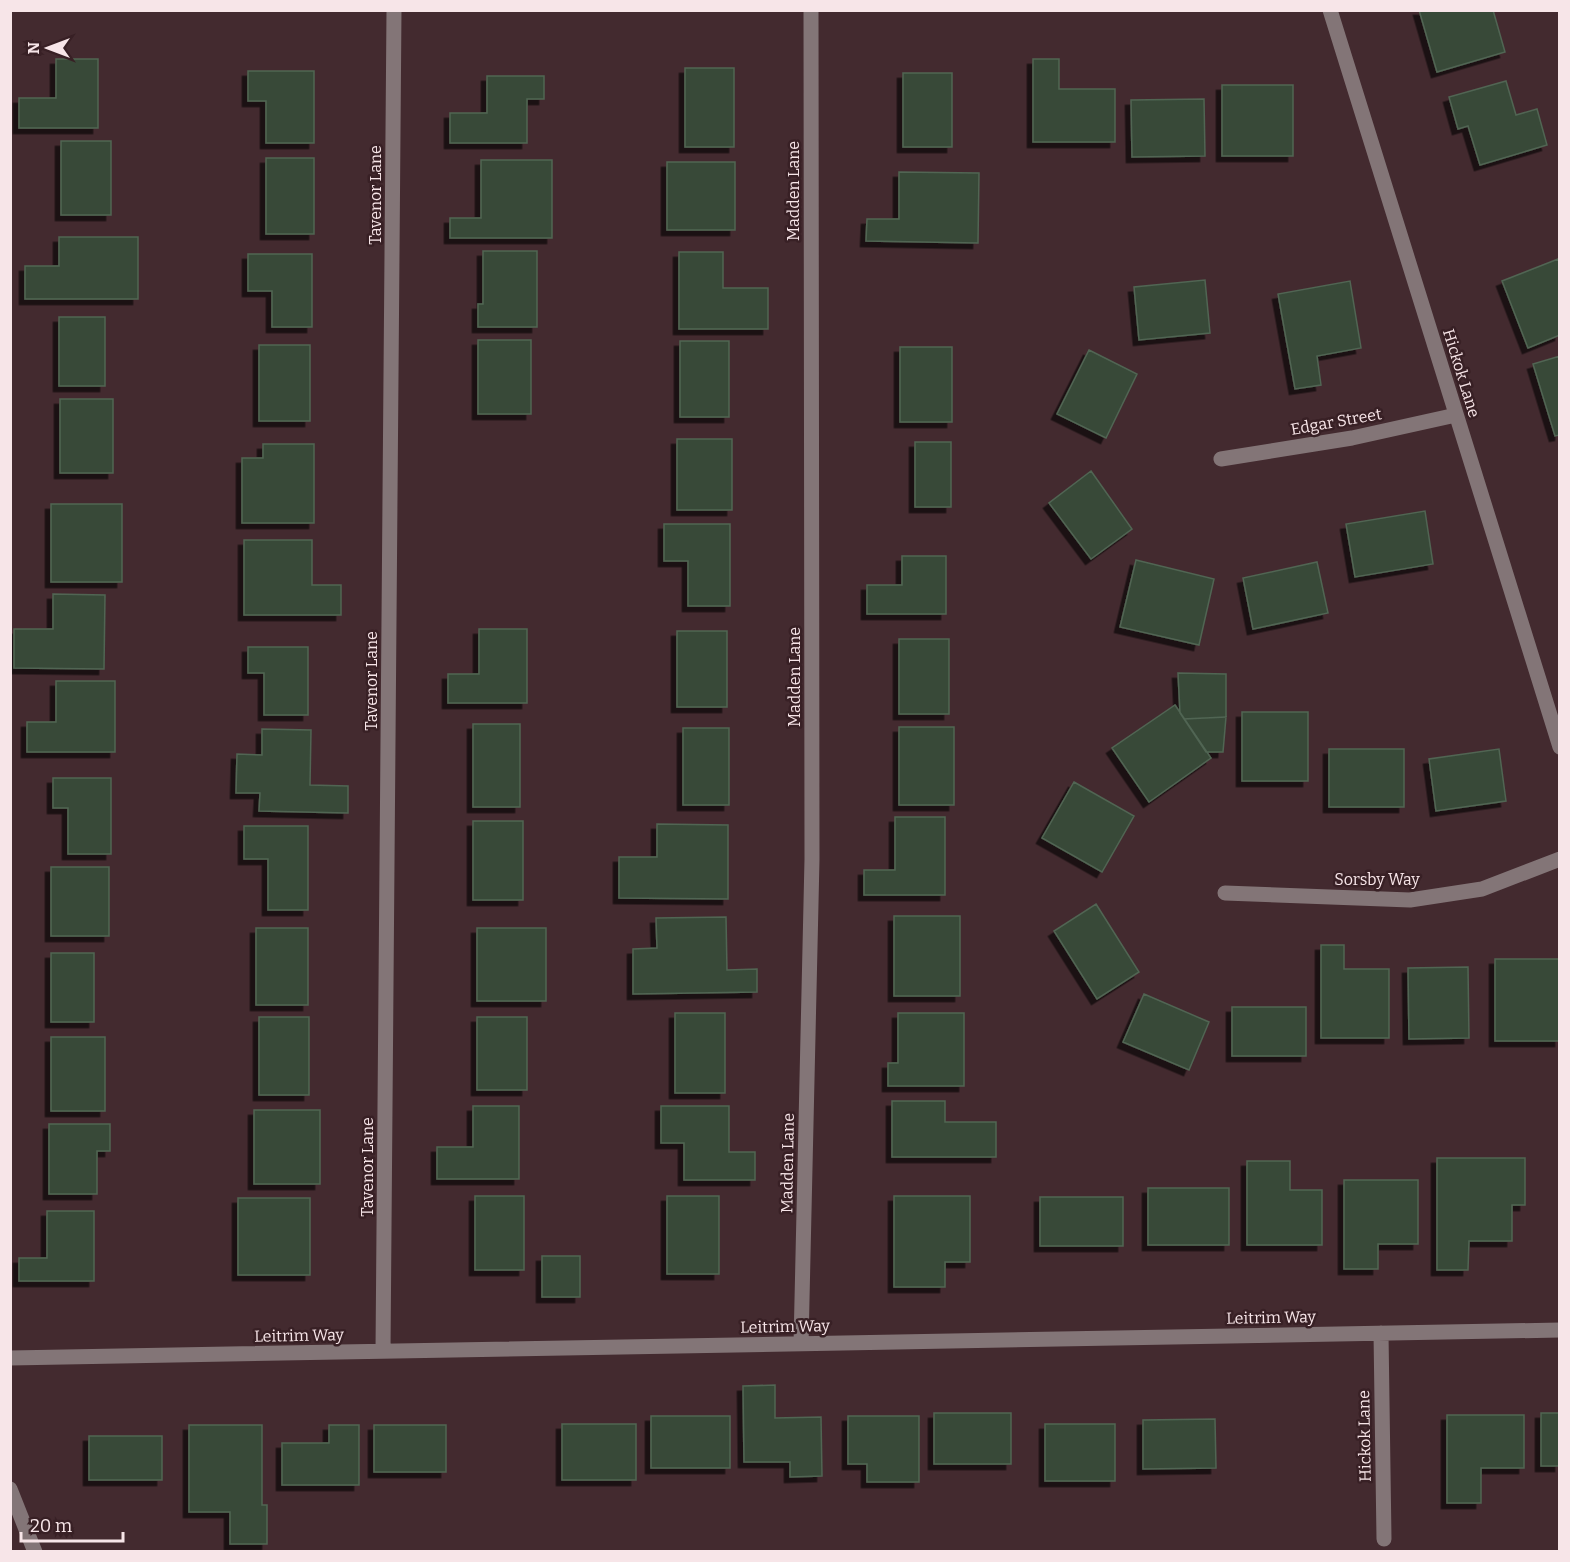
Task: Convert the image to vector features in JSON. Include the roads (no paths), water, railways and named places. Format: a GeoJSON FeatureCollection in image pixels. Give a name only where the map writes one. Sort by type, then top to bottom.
{"type":"FeatureCollection","features":[{"type":"Feature","properties":{"kind":"street","name":"Tavenor Lane"},"geometry":{"type":"LineString","coordinates":[[383,1351],[394,10]]}},
{"type":"Feature","properties":{"kind":"street","name":"Madden Lane"},"geometry":{"type":"LineString","coordinates":[[801,1344],[812,859],[811,10]]}},
{"type":"Feature","properties":{"kind":"street","name":"Hickok Lane"},"geometry":{"type":"LineString","coordinates":[[1330,10],[1560,747]]}},
{"type":"Feature","properties":{"kind":"street","name":"Edgar Street"},"geometry":{"type":"LineString","coordinates":[[1221,459],[1352,438],[1456,415]]}},
{"type":"Feature","properties":{"kind":"street","name":"Sorsby Way"},"geometry":{"type":"LineString","coordinates":[[1225,892],[1410,900],[1482,889],[1560,859]]}},
{"type":"Feature","properties":{"kind":"street","name":"Leitrim Way"},"geometry":{"type":"LineString","coordinates":[[10,1358],[1560,1330]]}},
{"type":"Feature","properties":{"kind":"street","name":"Hickok Lane"},"geometry":{"type":"LineString","coordinates":[[1381,1333],[1383,1539]]}},
{"type":"Feature","properties":{"kind":"street"},"geometry":{"type":"LineString","coordinates":[[10,1489],[35,1551]]}}]}
